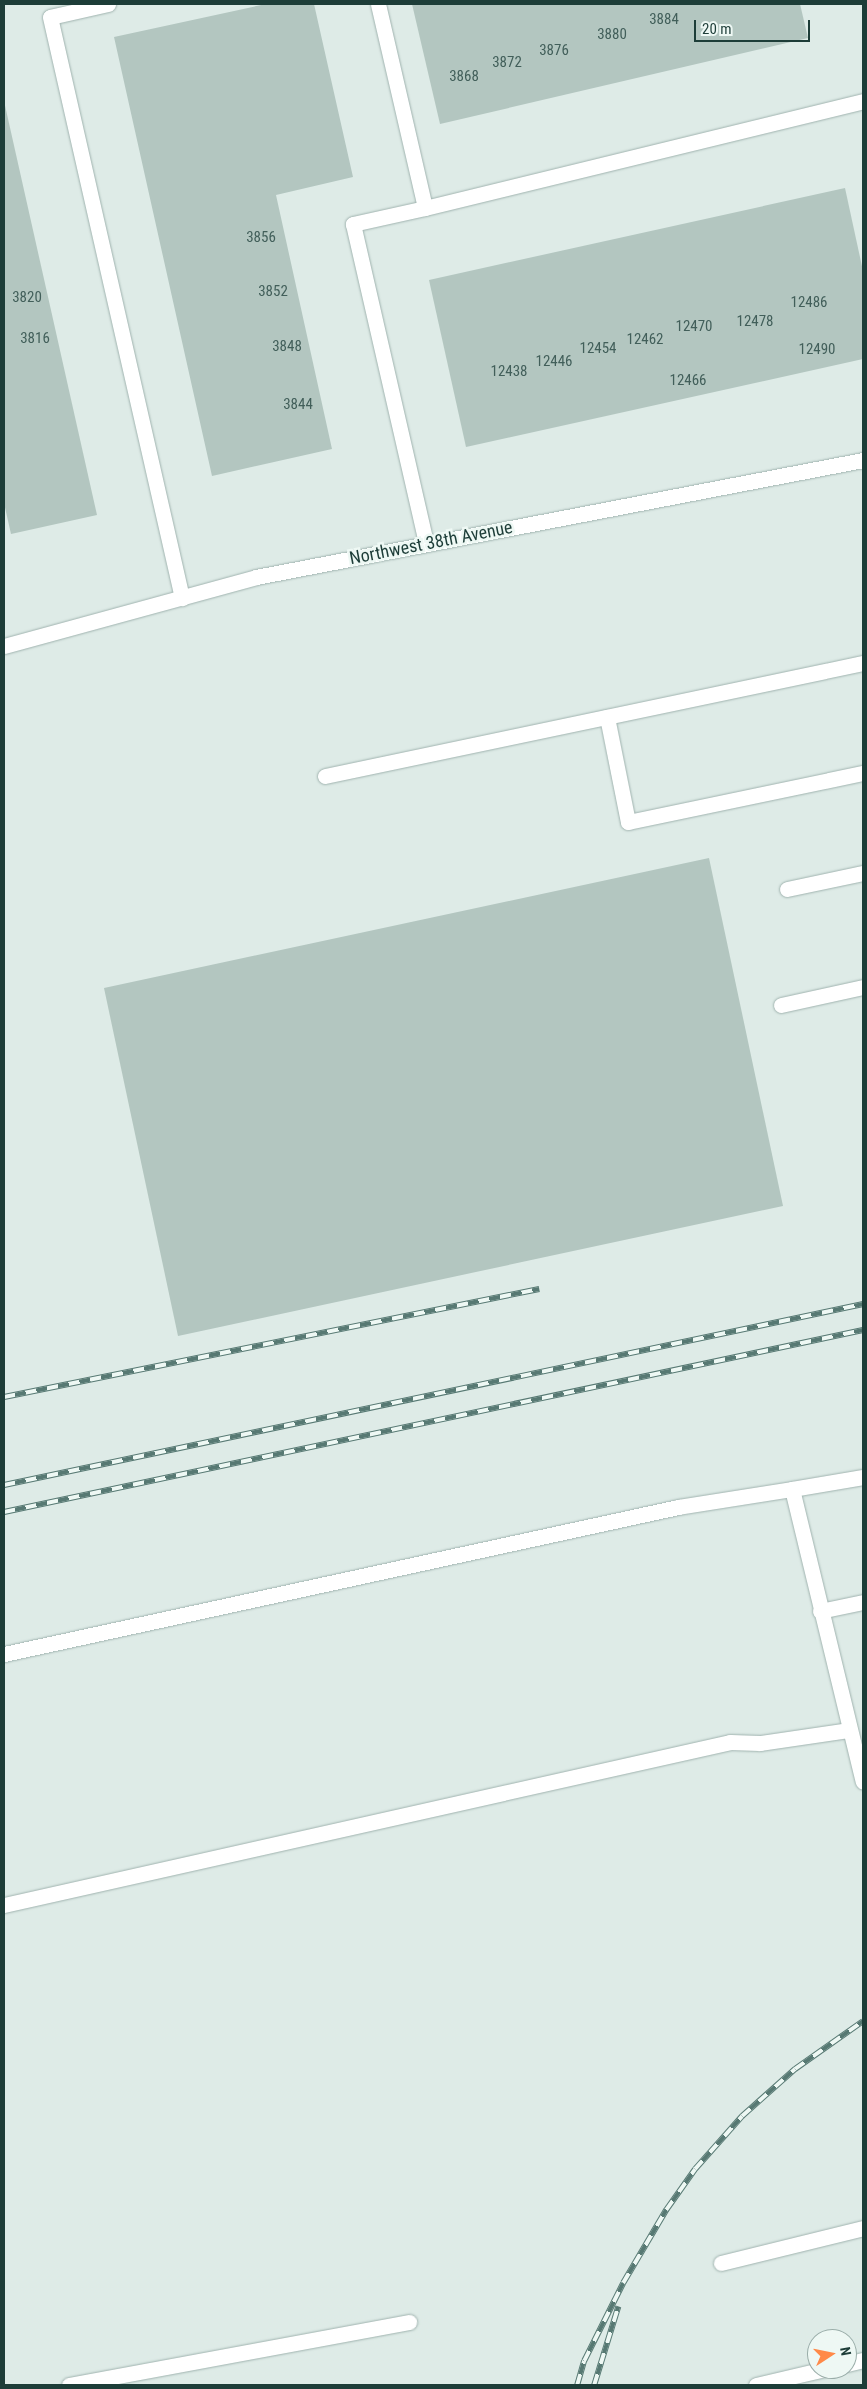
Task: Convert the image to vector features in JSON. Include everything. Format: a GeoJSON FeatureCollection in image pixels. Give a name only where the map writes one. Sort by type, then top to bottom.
{"type":"FeatureCollection","features":[{"type":"Feature","properties":{"kind":"street"},"geometry":{"type":"LineString","coordinates":[[108,4],[50,17],[182,598]]}},
{"type":"Feature","properties":{"kind":"street"},"geometry":{"type":"LineString","coordinates":[[378,4],[425,208]]}},
{"type":"Feature","properties":{"kind":"street"},"geometry":{"type":"LineString","coordinates":[[426,544],[353,224],[863,101]]}},
{"type":"Feature","properties":{"kind":"street","name":"Northwest 38th Avenue"},"geometry":{"type":"LineString","coordinates":[[4,646],[256,577],[863,460]]}},
{"type":"Feature","properties":{"kind":"street"},"geometry":{"type":"LineString","coordinates":[[325,776],[863,663]]}},
{"type":"Feature","properties":{"kind":"street"},"geometry":{"type":"LineString","coordinates":[[607,717],[628,822],[863,773]]}},
{"type":"Feature","properties":{"kind":"street"},"geometry":{"type":"LineString","coordinates":[[787,889],[863,873]]}},
{"type":"Feature","properties":{"kind":"street"},"geometry":{"type":"LineString","coordinates":[[781,1005],[863,987]]}},
{"type":"Feature","properties":{"kind":"street"},"geometry":{"type":"LineString","coordinates":[[4,1654],[678,1506],[863,1477]]}},
{"type":"Feature","properties":{"kind":"street"},"geometry":{"type":"LineString","coordinates":[[792,1489],[863,1782]]}},
{"type":"Feature","properties":{"kind":"street"},"geometry":{"type":"LineString","coordinates":[[820,1610],[863,1602]]}},
{"type":"Feature","properties":{"kind":"street"},"geometry":{"type":"LineString","coordinates":[[4,1905],[730,1742],[760,1743],[849,1730]]}},
{"type":"Feature","properties":{"kind":"street"},"geometry":{"type":"LineString","coordinates":[[722,2263],[863,2228]]}},
{"type":"Feature","properties":{"kind":"street"},"geometry":{"type":"LineString","coordinates":[[69,2385],[409,2322]]}},
{"type":"Feature","properties":{"kind":"street"},"geometry":{"type":"LineString","coordinates":[[756,2385],[807,2373]]}},
{"type":"Feature","properties":{"kind":"building"},"geometry":{"type":"Polygon","coordinates":[[[266,4],[314,4],[353,177],[276,195],[332,449],[212,476],[114,37],[266,4]]]}},
{"type":"Feature","properties":{"kind":"building"},"geometry":{"type":"Polygon","coordinates":[[[412,4],[800,4],[808,38],[440,124],[412,4]]]}},
{"type":"Feature","properties":{"kind":"building"},"geometry":{"type":"Polygon","coordinates":[[[4,101],[97,515],[11,534],[4,503],[4,101]]]}},
{"type":"Feature","properties":{"kind":"building"},"geometry":{"type":"Polygon","coordinates":[[[845,188],[863,271],[863,359],[466,447],[429,280],[845,188]]]}},
{"type":"Feature","properties":{"kind":"building"},"geometry":{"type":"Polygon","coordinates":[[[709,858],[783,1206],[178,1336],[104,988],[709,858]]]}},
{"type":"Feature","properties":{"kind":"railway"},"geometry":{"type":"LineString","coordinates":[[4,1397],[539,1289]]}},
{"type":"Feature","properties":{"kind":"railway"},"geometry":{"type":"LineString","coordinates":[[4,1485],[863,1304]]}},
{"type":"Feature","properties":{"kind":"railway"},"geometry":{"type":"LineString","coordinates":[[4,1512],[863,1330]]}},
{"type":"Feature","properties":{"kind":"railway"},"geometry":{"type":"LineString","coordinates":[[577,2385],[584,2361],[623,2283],[666,2210],[695,2169],[742,2116],[795,2069],[863,2021]]}},
{"type":"Feature","properties":{"kind":"railway"},"geometry":{"type":"LineString","coordinates":[[594,2385],[618,2307]]}}]}
